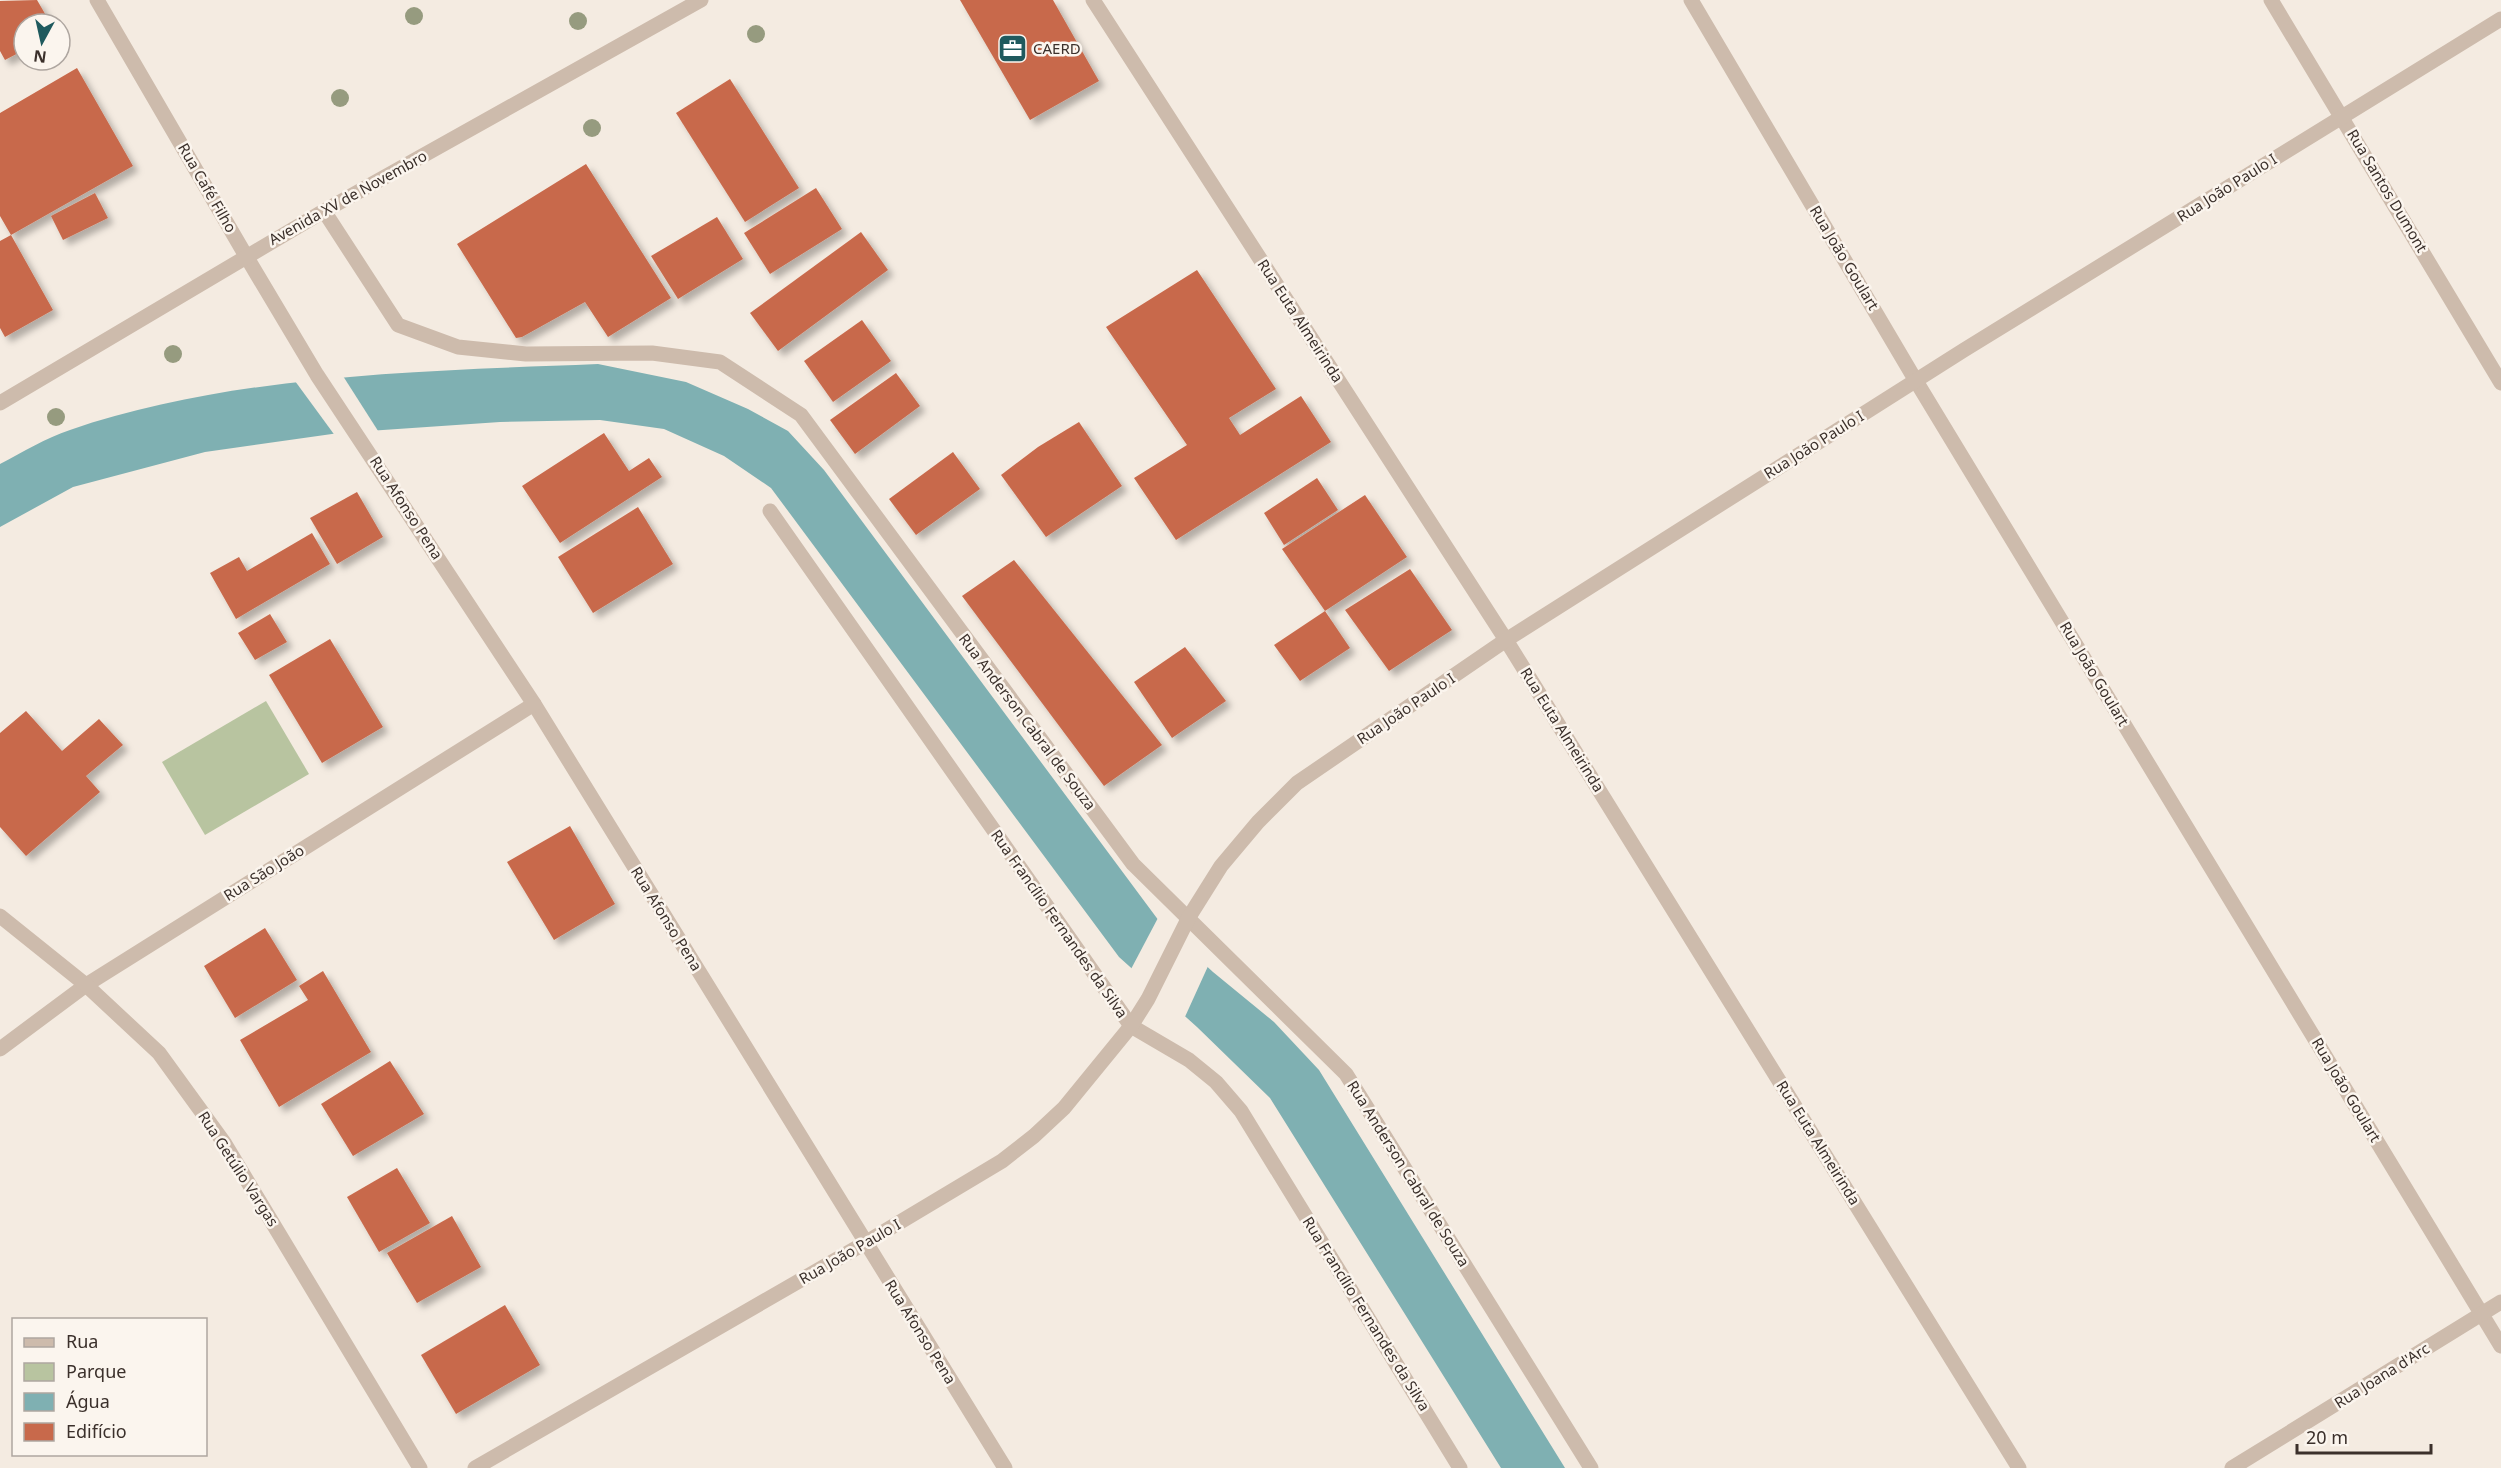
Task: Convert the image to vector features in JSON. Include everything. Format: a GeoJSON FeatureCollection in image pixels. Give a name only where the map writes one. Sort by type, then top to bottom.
{"type":"FeatureCollection","features":[{"type":"Feature","properties":{"kind":"street","name":"Rua Café Filho"},"geometry":{"type":"LineString","coordinates":[[98,0],[317,375]]}},
{"type":"Feature","properties":{"kind":"street","name":"Avenida XV de Novembro"},"geometry":{"type":"LineString","coordinates":[[0,403],[324,211],[701,0]]}},
{"type":"Feature","properties":{"kind":"street","name":"Rua Euta Almeirinda"},"geometry":{"type":"LineString","coordinates":[[1093,0],[1506,640],[2019,1468]]}},
{"type":"Feature","properties":{"kind":"street","name":"Rua João Goulart"},"geometry":{"type":"LineString","coordinates":[[1691,0],[1916,381],[2501,1346]]}},
{"type":"Feature","properties":{"kind":"street","name":"Rua Santos Dumont"},"geometry":{"type":"LineString","coordinates":[[2271,0],[2501,383]]}},
{"type":"Feature","properties":{"kind":"street","name":"Rua João Paulo I"},"geometry":{"type":"LineString","coordinates":[[474,1468],[865,1243],[1002,1161],[1034,1136],[1071,1101],[1131,1026],[1148,999],[1180,932],[1221,866],[1258,822],[1297,783],[1506,640],[1916,381],[2501,19]]}},
{"type":"Feature","properties":{"kind":"street","name":"Rua Anderson Cabral de Souza"},"geometry":{"type":"LineString","coordinates":[[324,211],[398,325],[458,347],[526,354],[652,353],[720,362],[801,415],[1133,864],[1346,1074],[1591,1468]]}},
{"type":"Feature","properties":{"kind":"street","name":"Rua Afonso Pena"},"geometry":{"type":"LineString","coordinates":[[317,375],[534,704],[1005,1468]]}},
{"type":"Feature","properties":{"kind":"street","name":"Rua Francílio Fernandes da Silva"},"geometry":{"type":"LineString","coordinates":[[770,511],[1131,1026],[1189,1060],[1216,1082],[1241,1111],[1460,1468]]}},
{"type":"Feature","properties":{"kind":"street","name":"Rua São João"},"geometry":{"type":"LineString","coordinates":[[0,1049],[86,985],[534,704]]}},
{"type":"Feature","properties":{"kind":"street","name":"Rua Getúlio Vargas"},"geometry":{"type":"LineString","coordinates":[[0,916],[86,985],[159,1053],[225,1144],[420,1468]]}},
{"type":"Feature","properties":{"kind":"street","name":"Rua Joana d'Arc"},"geometry":{"type":"LineString","coordinates":[[2232,1468],[2501,1302]]}},
{"type":"Feature","properties":{"kind":"green space"},"geometry":{"type":"Polygon","coordinates":[[[266,701],[309,774],[205,835],[162,762],[266,701]]]}},
{"type":"Feature","properties":{"kind":"water"},"geometry":{"type":"Polygon","coordinates":[[[598,364],[686,382],[748,409],[788,431],[824,470],[1162,925],[1213,972],[1274,1022],[1319,1070],[1565,1468],[1501,1468],[1270,1098],[1197,1027],[1119,957],[771,488],[724,456],[664,429],[600,420],[500,422],[339,433],[205,452],[73,487],[0,527],[0,464],[61,433],[132,411],[263,386],[331,379],[466,369],[598,364]]]}},
{"type":"Feature","properties":{"kind":"pier"},"geometry":{"type":"Polygon","coordinates":[[[343,376],[380,434],[336,437],[295,381],[343,376]]]}},
{"type":"Feature","properties":{"kind":"pier"},"geometry":{"type":"Polygon","coordinates":[[[1159,916],[1209,964],[1184,1019],[1130,971],[1159,916]]]}},
{"type":"Feature","properties":{"kind":"building"},"geometry":{"type":"Polygon","coordinates":[[[37,0],[44,12],[12,12],[12,56],[5,60],[0,51],[0,1],[37,0]]]}},
{"type":"Feature","properties":{"kind":"building"},"geometry":{"type":"Polygon","coordinates":[[[960,0],[1053,0],[1099,81],[1030,120],[960,0]]]}},
{"type":"Feature","properties":{"kind":"building"},"geometry":{"type":"Polygon","coordinates":[[[77,68],[133,166],[11,235],[0,216],[0,113],[77,68]]]}},
{"type":"Feature","properties":{"kind":"building"},"geometry":{"type":"Polygon","coordinates":[[[730,79],[799,188],[745,222],[676,113],[730,79]]]}},
{"type":"Feature","properties":{"kind":"building"},"geometry":{"type":"Polygon","coordinates":[[[586,164],[671,298],[608,337],[585,302],[522,337],[516,338],[457,244],[586,164]]]}},
{"type":"Feature","properties":{"kind":"building"},"geometry":{"type":"Polygon","coordinates":[[[816,188],[842,229],[770,274],[744,233],[816,188]]]}},
{"type":"Feature","properties":{"kind":"building"},"geometry":{"type":"Polygon","coordinates":[[[95,193],[108,218],[63,240],[51,216],[95,193]]]}},
{"type":"Feature","properties":{"kind":"building"},"geometry":{"type":"Polygon","coordinates":[[[717,217],[743,259],[678,299],[651,256],[717,217]]]}},
{"type":"Feature","properties":{"kind":"building"},"geometry":{"type":"Polygon","coordinates":[[[861,232],[888,270],[778,351],[750,313],[861,232]]]}},
{"type":"Feature","properties":{"kind":"building"},"geometry":{"type":"Polygon","coordinates":[[[11,235],[53,310],[5,337],[0,328],[0,241],[11,235]]]}},
{"type":"Feature","properties":{"kind":"building"},"geometry":{"type":"Polygon","coordinates":[[[1197,270],[1276,389],[1229,418],[1240,435],[1301,396],[1331,442],[1176,540],[1134,478],[1187,445],[1106,327],[1197,270]]]}},
{"type":"Feature","properties":{"kind":"building"},"geometry":{"type":"Polygon","coordinates":[[[862,320],[891,361],[833,402],[804,361],[862,320]]]}},
{"type":"Feature","properties":{"kind":"building"},"geometry":{"type":"Polygon","coordinates":[[[896,373],[920,406],[855,454],[830,420],[896,373]]]}},
{"type":"Feature","properties":{"kind":"building"},"geometry":{"type":"Polygon","coordinates":[[[1079,422],[1122,486],[1046,537],[1001,475],[1038,447],[1079,422]]]}},
{"type":"Feature","properties":{"kind":"building"},"geometry":{"type":"Polygon","coordinates":[[[604,433],[629,471],[649,458],[662,477],[560,543],[522,486],[604,433]]]}},
{"type":"Feature","properties":{"kind":"building"},"geometry":{"type":"Polygon","coordinates":[[[953,452],[980,489],[916,535],[889,499],[953,452]]]}},
{"type":"Feature","properties":{"kind":"building"},"geometry":{"type":"Polygon","coordinates":[[[1317,478],[1338,510],[1284,545],[1264,513],[1317,478]]]}},
{"type":"Feature","properties":{"kind":"building"},"geometry":{"type":"Polygon","coordinates":[[[357,492],[383,537],[337,564],[310,518],[357,492]]]}},
{"type":"Feature","properties":{"kind":"building"},"geometry":{"type":"Polygon","coordinates":[[[1365,495],[1407,557],[1325,611],[1282,549],[1365,495]]]}},
{"type":"Feature","properties":{"kind":"building"},"geometry":{"type":"Polygon","coordinates":[[[638,507],[673,564],[593,613],[558,557],[638,507]]]}},
{"type":"Feature","properties":{"kind":"building"},"geometry":{"type":"Polygon","coordinates":[[[312,533],[330,564],[236,619],[210,573],[239,557],[247,571],[312,533]]]}},
{"type":"Feature","properties":{"kind":"building"},"geometry":{"type":"Polygon","coordinates":[[[1014,560],[1162,745],[1104,786],[962,596],[1014,560]]]}},
{"type":"Feature","properties":{"kind":"building"},"geometry":{"type":"Polygon","coordinates":[[[1410,569],[1452,630],[1389,671],[1345,610],[1410,569]]]}},
{"type":"Feature","properties":{"kind":"building"},"geometry":{"type":"Polygon","coordinates":[[[1325,611],[1350,648],[1300,681],[1274,645],[1325,611]]]}},
{"type":"Feature","properties":{"kind":"building"},"geometry":{"type":"Polygon","coordinates":[[[270,614],[287,642],[255,660],[238,633],[270,614]]]}},
{"type":"Feature","properties":{"kind":"building"},"geometry":{"type":"Polygon","coordinates":[[[330,639],[383,727],[322,763],[269,675],[330,639]]]}},
{"type":"Feature","properties":{"kind":"building"},"geometry":{"type":"Polygon","coordinates":[[[1185,647],[1226,701],[1172,738],[1134,682],[1185,647]]]}},
{"type":"Feature","properties":{"kind":"building"},"geometry":{"type":"Polygon","coordinates":[[[26,711],[62,751],[99,719],[123,745],[86,776],[100,792],[26,856],[0,827],[0,733],[26,711]]]}},
{"type":"Feature","properties":{"kind":"building"},"geometry":{"type":"Polygon","coordinates":[[[570,826],[615,904],[554,940],[507,862],[570,826]]]}},
{"type":"Feature","properties":{"kind":"building"},"geometry":{"type":"Polygon","coordinates":[[[265,928],[297,980],[235,1018],[204,966],[265,928]]]}},
{"type":"Feature","properties":{"kind":"building"},"geometry":{"type":"Polygon","coordinates":[[[323,971],[371,1052],[279,1107],[240,1040],[308,1000],[299,986],[323,971]]]}},
{"type":"Feature","properties":{"kind":"building"},"geometry":{"type":"Polygon","coordinates":[[[390,1061],[424,1114],[353,1156],[321,1104],[390,1061]]]}},
{"type":"Feature","properties":{"kind":"building"},"geometry":{"type":"Polygon","coordinates":[[[397,1168],[430,1223],[379,1252],[347,1197],[397,1168]]]}},
{"type":"Feature","properties":{"kind":"building"},"geometry":{"type":"Polygon","coordinates":[[[452,1216],[481,1267],[417,1303],[387,1253],[452,1216]]]}},
{"type":"Feature","properties":{"kind":"building"},"geometry":{"type":"Polygon","coordinates":[[[505,1305],[540,1365],[456,1414],[421,1355],[505,1305]]]}},
{"type":"Feature","properties":{"kind":"place","name":"CAERD"},"geometry":{"type":"Point","coordinates":[1012,49]}}]}
